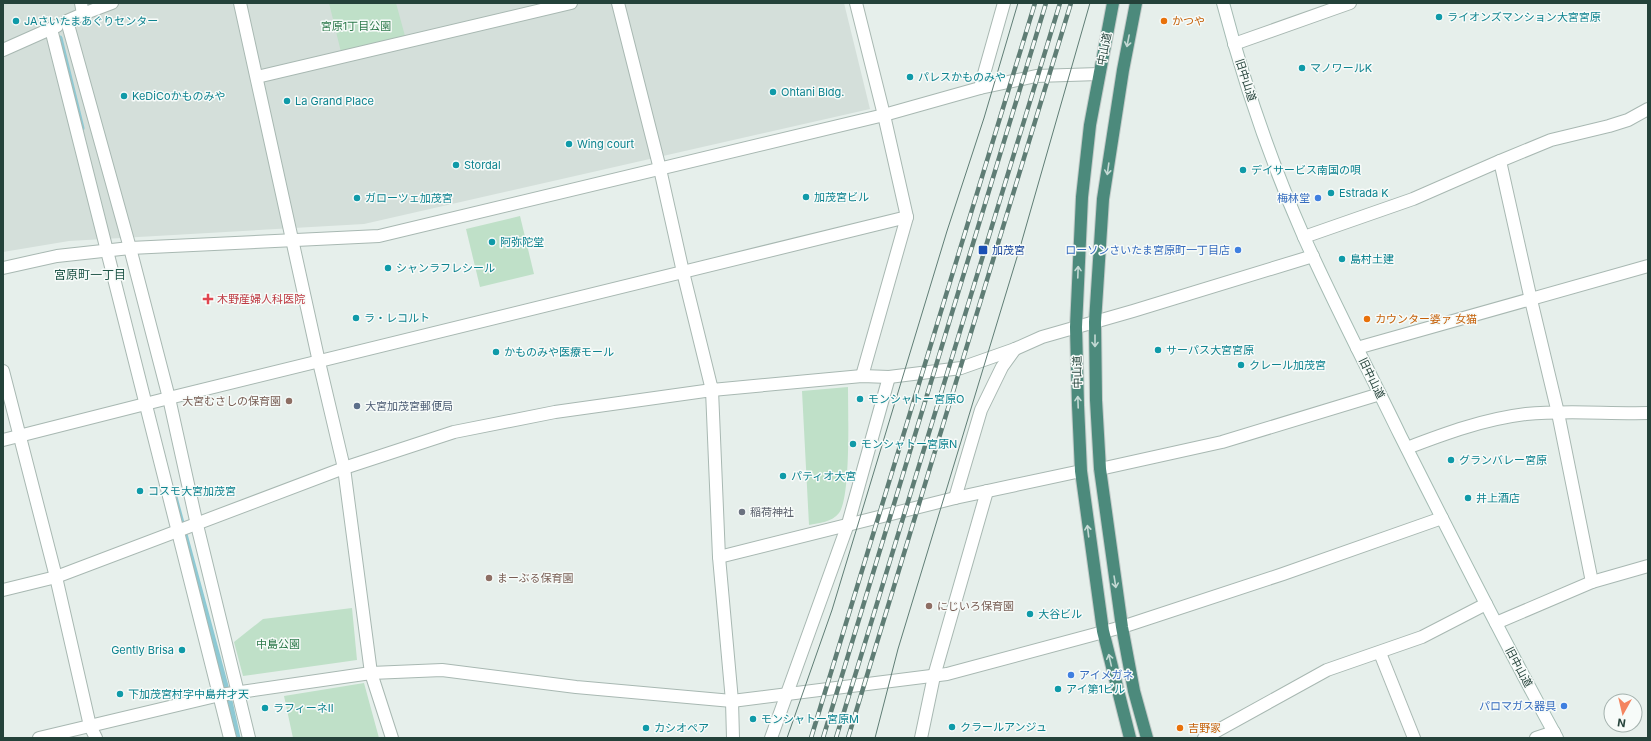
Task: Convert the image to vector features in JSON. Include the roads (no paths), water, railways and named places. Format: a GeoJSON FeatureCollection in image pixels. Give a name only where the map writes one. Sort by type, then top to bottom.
{"type":"FeatureCollection","features":[{"type":"Feature","properties":{"kind":"highway","name":"中山道"},"geometry":{"type":"LineString","coordinates":[[1113,3],[1090,125],[1082,197],[1076,327],[1081,471],[1103,631],[1130,738]]}},
{"type":"Feature","properties":{"kind":"highway","name":"中山道"},"geometry":{"type":"LineString","coordinates":[[1136,3],[1123,70],[1103,199],[1095,322],[1096,400],[1100,469],[1122,627],[1134,691],[1147,738]]}},
{"type":"Feature","properties":{"kind":"street"},"geometry":{"type":"LineString","coordinates":[[3,50],[67,21],[82,8],[112,3]]}},
{"type":"Feature","properties":{"kind":"street"},"geometry":{"type":"LineString","coordinates":[[240,3],[319,362],[344,468],[371,673],[392,738]]}},
{"type":"Feature","properties":{"kind":"street"},"geometry":{"type":"LineString","coordinates":[[257,77],[571,3]]}},
{"type":"Feature","properties":{"kind":"street"},"geometry":{"type":"LineString","coordinates":[[618,3],[660,169],[683,272],[712,390],[719,557],[732,701],[733,738]]}},
{"type":"Feature","properties":{"kind":"street"},"geometry":{"type":"LineString","coordinates":[[856,3],[884,115],[907,217],[862,376]]}},
{"type":"Feature","properties":{"kind":"street"},"geometry":{"type":"LineString","coordinates":[[980,88],[1004,3]]}},
{"type":"Feature","properties":{"kind":"street","name":"旧中山道"},"geometry":{"type":"LineString","coordinates":[[1223,3],[1234,44],[1266,139],[1304,237],[1357,348],[1442,518],[1556,735]]}},
{"type":"Feature","properties":{"kind":"street"},"geometry":{"type":"LineString","coordinates":[[1234,44],[1350,3]]}},
{"type":"Feature","properties":{"kind":"street"},"geometry":{"type":"LineString","coordinates":[[67,21],[127,248],[249,738]]}},
{"type":"Feature","properties":{"kind":"street"},"geometry":{"type":"LineString","coordinates":[[51,28],[221,695],[230,738]]}},
{"type":"Feature","properties":{"kind":"street"},"geometry":{"type":"LineString","coordinates":[[3,268],[57,256],[127,248],[379,236],[884,115],[980,88],[1036,76],[1099,74]]}},
{"type":"Feature","properties":{"kind":"street"},"geometry":{"type":"LineString","coordinates":[[1304,237],[1413,199],[1551,140],[1628,120],[1648,109]]}},
{"type":"Feature","properties":{"kind":"street"},"geometry":{"type":"LineString","coordinates":[[1500,161],[1558,413],[1592,582]]}},
{"type":"Feature","properties":{"kind":"street"},"geometry":{"type":"LineString","coordinates":[[3,440],[907,217]]}},
{"type":"Feature","properties":{"kind":"street"},"geometry":{"type":"LineString","coordinates":[[3,590],[56,577],[344,468],[454,432],[556,412],[712,390],[862,376],[889,377],[961,368],[1016,349],[1042,336],[1095,322],[1313,256]]}},
{"type":"Feature","properties":{"kind":"street"},"geometry":{"type":"LineString","coordinates":[[1357,348],[1648,266]]}},
{"type":"Feature","properties":{"kind":"street"},"geometry":{"type":"LineString","coordinates":[[955,498],[981,410],[1002,367],[1016,349]]}},
{"type":"Feature","properties":{"kind":"street"},"geometry":{"type":"LineString","coordinates":[[3,371],[56,577],[90,726],[96,738]]}},
{"type":"Feature","properties":{"kind":"street"},"geometry":{"type":"LineString","coordinates":[[771,738],[848,524],[889,377]]}},
{"type":"Feature","properties":{"kind":"street"},"geometry":{"type":"LineString","coordinates":[[1100,469],[1222,442],[1380,394]]}},
{"type":"Feature","properties":{"kind":"street"},"geometry":{"type":"LineString","coordinates":[[1407,448],[1487,421],[1528,414],[1648,413]]}},
{"type":"Feature","properties":{"kind":"street"},"geometry":{"type":"LineString","coordinates":[[719,557],[955,498],[1081,471]]}},
{"type":"Feature","properties":{"kind":"street"},"geometry":{"type":"LineString","coordinates":[[921,738],[934,676],[987,492]]}},
{"type":"Feature","properties":{"kind":"street"},"geometry":{"type":"LineString","coordinates":[[39,738],[221,695],[371,673],[442,670],[576,686],[732,701],[947,674],[1122,627],[1282,574],[1442,518]]}},
{"type":"Feature","properties":{"kind":"street"},"geometry":{"type":"LineString","coordinates":[[1496,623],[1592,582],[1648,566]]}},
{"type":"Feature","properties":{"kind":"street"},"geometry":{"type":"LineString","coordinates":[[1204,738],[1328,670],[1422,637],[1486,604]]}},
{"type":"Feature","properties":{"kind":"street"},"geometry":{"type":"LineString","coordinates":[[1380,653],[1414,738]]}},
{"type":"Feature","properties":{"kind":"street"},"geometry":{"type":"LineString","coordinates":[[1536,738],[1556,735]]}},
{"type":"Feature","properties":{"kind":"waterway"},"geometry":{"type":"LineString","coordinates":[[60,38],[82,128]]}},
{"type":"Feature","properties":{"kind":"waterway"},"geometry":{"type":"LineString","coordinates":[[175,497],[230,701],[238,738]]}},
{"type":"Feature","properties":{"kind":"tram line"},"geometry":{"type":"LineString","coordinates":[[787,738],[832,610],[1018,3]]}},
{"type":"Feature","properties":{"kind":"tram line"},"geometry":{"type":"LineString","coordinates":[[875,738],[898,649],[1021,244],[1090,3]]}},
{"type":"Feature","properties":{"kind":"railway"},"geometry":{"type":"LineString","coordinates":[[811,738],[1035,3]]}},
{"type":"Feature","properties":{"kind":"railway"},"geometry":{"type":"LineString","coordinates":[[823,738],[1046,3]]}},
{"type":"Feature","properties":{"kind":"railway"},"geometry":{"type":"LineString","coordinates":[[836,738],[1060,3]]}},
{"type":"Feature","properties":{"kind":"railway"},"geometry":{"type":"LineString","coordinates":[[848,738],[1071,3]]}},
{"type":"Feature","properties":{"kind":"place","name":"ライオンズマンション大宮宮原"},"geometry":{"type":"Point","coordinates":[1439,17]}},
{"type":"Feature","properties":{"kind":"place","name":"JAさいたまあぐりセンター"},"geometry":{"type":"Point","coordinates":[16,21]}},
{"type":"Feature","properties":{"kind":"place","name":"かつや"},"geometry":{"type":"Point","coordinates":[1164,21]}},
{"type":"Feature","properties":{"kind":"place","name":"マノワールK"},"geometry":{"type":"Point","coordinates":[1302,68]}},
{"type":"Feature","properties":{"kind":"place","name":"パレスかものみや"},"geometry":{"type":"Point","coordinates":[910,77]}},
{"type":"Feature","properties":{"kind":"place","name":"Ohtani Bldg."},"geometry":{"type":"Point","coordinates":[773,92]}},
{"type":"Feature","properties":{"kind":"place","name":"KeDiCoかものみや"},"geometry":{"type":"Point","coordinates":[124,96]}},
{"type":"Feature","properties":{"kind":"place","name":"La Grand Place"},"geometry":{"type":"Point","coordinates":[287,101]}},
{"type":"Feature","properties":{"kind":"place","name":"Wing court"},"geometry":{"type":"Point","coordinates":[569,144]}},
{"type":"Feature","properties":{"kind":"place","name":"Stordal"},"geometry":{"type":"Point","coordinates":[456,165]}},
{"type":"Feature","properties":{"kind":"place","name":"デイサービス南国の唄"},"geometry":{"type":"Point","coordinates":[1243,170]}},
{"type":"Feature","properties":{"kind":"place","name":"Estrada K"},"geometry":{"type":"Point","coordinates":[1331,193]}},
{"type":"Feature","properties":{"kind":"place","name":"加茂宮ビル"},"geometry":{"type":"Point","coordinates":[806,197]}},
{"type":"Feature","properties":{"kind":"place","name":"ガローツェ加茂宮"},"geometry":{"type":"Point","coordinates":[357,198]}},
{"type":"Feature","properties":{"kind":"place","name":"梅林堂"},"geometry":{"type":"Point","coordinates":[1318,198]}},
{"type":"Feature","properties":{"kind":"place","name":"阿弥陀堂"},"geometry":{"type":"Point","coordinates":[492,242]}},
{"type":"Feature","properties":{"kind":"place","name":"加茂宮"},"geometry":{"type":"Point","coordinates":[983,250]}},
{"type":"Feature","properties":{"kind":"place","name":"ローソンさいたま宮原町一丁目店"},"geometry":{"type":"Point","coordinates":[1238,250]}},
{"type":"Feature","properties":{"kind":"place","name":"島村土建"},"geometry":{"type":"Point","coordinates":[1342,259]}},
{"type":"Feature","properties":{"kind":"place","name":"シャンラフレシール"},"geometry":{"type":"Point","coordinates":[388,268]}},
{"type":"Feature","properties":{"kind":"place","name":"木野産婦人科医院"},"geometry":{"type":"Point","coordinates":[208,299]}},
{"type":"Feature","properties":{"kind":"place","name":"ラ・レコルト"},"geometry":{"type":"Point","coordinates":[356,318]}},
{"type":"Feature","properties":{"kind":"place","name":"カウンター婆ァ 女猫"},"geometry":{"type":"Point","coordinates":[1367,319]}},
{"type":"Feature","properties":{"kind":"place","name":"サーパス大宮宮原"},"geometry":{"type":"Point","coordinates":[1158,350]}},
{"type":"Feature","properties":{"kind":"place","name":"かものみや医療モール"},"geometry":{"type":"Point","coordinates":[496,352]}},
{"type":"Feature","properties":{"kind":"place","name":"クレール加茂宮"},"geometry":{"type":"Point","coordinates":[1241,365]}},
{"type":"Feature","properties":{"kind":"place","name":"モンシャトー宮原O"},"geometry":{"type":"Point","coordinates":[860,399]}},
{"type":"Feature","properties":{"kind":"place","name":"大宮むさしの保育園"},"geometry":{"type":"Point","coordinates":[289,401]}},
{"type":"Feature","properties":{"kind":"place","name":"大宮加茂宮郵便局"},"geometry":{"type":"Point","coordinates":[357,406]}},
{"type":"Feature","properties":{"kind":"place","name":"モンシャトー宮原N"},"geometry":{"type":"Point","coordinates":[853,444]}},
{"type":"Feature","properties":{"kind":"place","name":"グランバレー宮原"},"geometry":{"type":"Point","coordinates":[1451,460]}},
{"type":"Feature","properties":{"kind":"place","name":"パティオ大宮"},"geometry":{"type":"Point","coordinates":[783,476]}},
{"type":"Feature","properties":{"kind":"place","name":"コスモ大宮加茂宮"},"geometry":{"type":"Point","coordinates":[140,491]}},
{"type":"Feature","properties":{"kind":"place","name":"井上酒店"},"geometry":{"type":"Point","coordinates":[1468,498]}},
{"type":"Feature","properties":{"kind":"place","name":"稲荷神社"},"geometry":{"type":"Point","coordinates":[742,512]}},
{"type":"Feature","properties":{"kind":"place","name":"まーぶる保育園"},"geometry":{"type":"Point","coordinates":[489,578]}},
{"type":"Feature","properties":{"kind":"place","name":"にじいろ保育園"},"geometry":{"type":"Point","coordinates":[929,606]}},
{"type":"Feature","properties":{"kind":"place","name":"大谷ビル"},"geometry":{"type":"Point","coordinates":[1030,614]}},
{"type":"Feature","properties":{"kind":"place","name":"Gently Brisa"},"geometry":{"type":"Point","coordinates":[182,650]}},
{"type":"Feature","properties":{"kind":"place","name":"アイメガネ"},"geometry":{"type":"Point","coordinates":[1071,675]}},
{"type":"Feature","properties":{"kind":"place","name":"アイ第1ビル"},"geometry":{"type":"Point","coordinates":[1058,689]}},
{"type":"Feature","properties":{"kind":"place","name":"下加茂宮村字中島弁才天"},"geometry":{"type":"Point","coordinates":[120,694]}},
{"type":"Feature","properties":{"kind":"place","name":"パロマガス器具"},"geometry":{"type":"Point","coordinates":[1564,706]}},
{"type":"Feature","properties":{"kind":"place","name":"ラフィーネⅡ"},"geometry":{"type":"Point","coordinates":[265,708]}},
{"type":"Feature","properties":{"kind":"place","name":"モンシャトー宮原M"},"geometry":{"type":"Point","coordinates":[753,719]}},
{"type":"Feature","properties":{"kind":"place","name":"クラールアンジュ"},"geometry":{"type":"Point","coordinates":[952,727]}},
{"type":"Feature","properties":{"kind":"place","name":"カシオペア"},"geometry":{"type":"Point","coordinates":[646,728]}},
{"type":"Feature","properties":{"kind":"place","name":"吉野家"},"geometry":{"type":"Point","coordinates":[1180,728]}},
{"type":"Feature","properties":{"kind":"district","name":"宮原町一丁目"},"geometry":{"type":"Point","coordinates":[90,274]}},
{"type":"Feature","properties":{"kind":"park label","name":"宮原1丁目公園"},"geometry":{"type":"Point","coordinates":[356,26]}},
{"type":"Feature","properties":{"kind":"park label","name":"中島公園"},"geometry":{"type":"Point","coordinates":[278,644]}}]}
